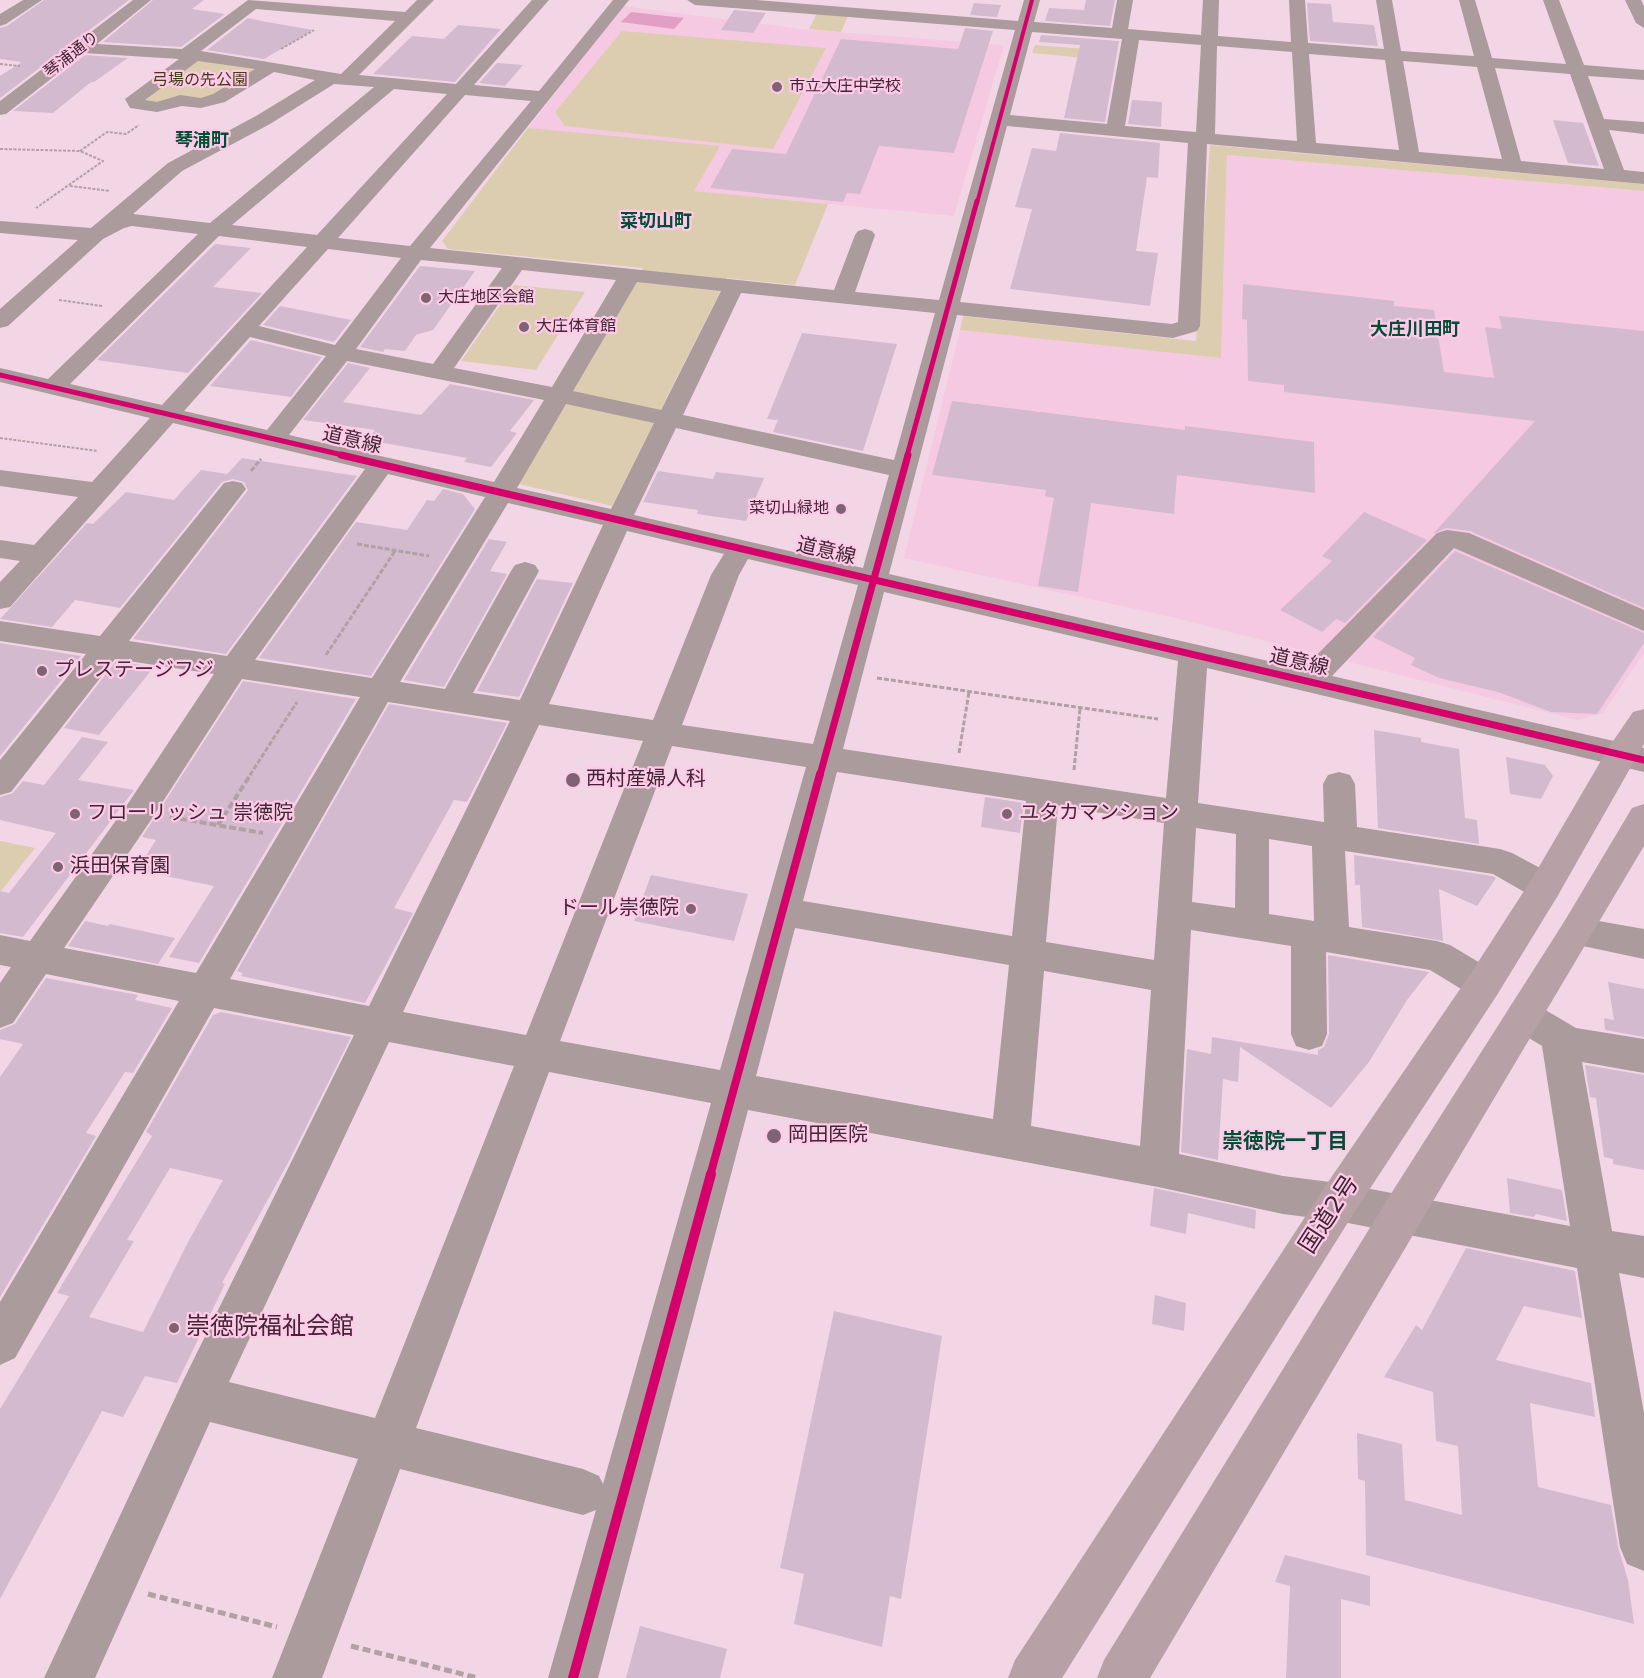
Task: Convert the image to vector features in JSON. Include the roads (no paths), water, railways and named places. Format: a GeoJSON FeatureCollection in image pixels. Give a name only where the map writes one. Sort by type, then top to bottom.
{"type":"FeatureCollection","features":[{"type":"Feature","properties":{"kind":"highway","name":"国道2号"},"geometry":{"type":"LineString","coordinates":[[1033,1678],[1338,1202],[1632,757],[1644,720]]}},
{"type":"Feature","properties":{"kind":"highway"},"geometry":{"type":"LineString","coordinates":[[1122,1678],[1401,1214],[1640,830]]}},
{"type":"Feature","properties":{"kind":"street"},"geometry":{"type":"LineString","coordinates":[[0,21],[33,0]]}},
{"type":"Feature","properties":{"kind":"street","name":"琴浦通り"},"geometry":{"type":"LineString","coordinates":[[0,110],[143,0]]}},
{"type":"Feature","properties":{"kind":"street"},"geometry":{"type":"LineString","coordinates":[[0,321],[175,167],[338,78],[426,0]]}},
{"type":"Feature","properties":{"kind":"street"},"geometry":{"type":"LineString","coordinates":[[2,594],[40,555],[541,0]]}},
{"type":"Feature","properties":{"kind":"street"},"geometry":{"type":"LineString","coordinates":[[273,439],[415,253],[621,0]]}},
{"type":"Feature","properties":{"kind":"street"},"geometry":{"type":"LineString","coordinates":[[695,0],[867,7],[939,19],[1029,13],[1125,34],[1644,75]]}},
{"type":"Feature","properties":{"kind":"street"},"geometry":{"type":"LineString","coordinates":[[939,19],[946,0]]}},
{"type":"Feature","properties":{"kind":"street"},"geometry":{"type":"LineString","coordinates":[[1115,131],[1125,34],[1125,0]]}},
{"type":"Feature","properties":{"kind":"street"},"geometry":{"type":"LineString","coordinates":[[3,229],[96,235],[117,224],[132,220],[415,253],[1173,331],[1189,326],[1211,0]]}},
{"type":"Feature","properties":{"kind":"street"},"geometry":{"type":"LineString","coordinates":[[1297,0],[1307,148]]}},
{"type":"Feature","properties":{"kind":"street"},"geometry":{"type":"LineString","coordinates":[[1384,0],[1391,55],[1410,157]]}},
{"type":"Feature","properties":{"kind":"street"},"geometry":{"type":"LineString","coordinates":[[1467,0],[1513,166]]}},
{"type":"Feature","properties":{"kind":"street"},"geometry":{"type":"LineString","coordinates":[[1551,0],[1616,175]]}},
{"type":"Feature","properties":{"kind":"street"},"geometry":{"type":"LineString","coordinates":[[1633,0],[1644,23]]}},
{"type":"Feature","properties":{"kind":"street"},"geometry":{"type":"LineString","coordinates":[[267,65],[219,98],[201,103],[180,100],[169,105],[136,104],[134,99],[255,2],[409,17]]}},
{"type":"Feature","properties":{"kind":"street"},"geometry":{"type":"LineString","coordinates":[[573,1678],[1029,13]]}},
{"type":"Feature","properties":{"kind":"street"},"geometry":{"type":"LineString","coordinates":[[80,48],[191,55],[267,65],[338,78],[544,97]]}},
{"type":"Feature","properties":{"kind":"street"},"geometry":{"type":"LineString","coordinates":[[53,387],[215,229],[390,83]]}},
{"type":"Feature","properties":{"kind":"street"},"geometry":{"type":"LineString","coordinates":[[1000,120],[1644,178]]}},
{"type":"Feature","properties":{"kind":"street"},"geometry":{"type":"LineString","coordinates":[[1598,124],[1644,128]]}},
{"type":"Feature","properties":{"kind":"street"},"geometry":{"type":"LineString","coordinates":[[842,297],[865,235]]}},
{"type":"Feature","properties":{"kind":"street"},"geometry":{"type":"LineString","coordinates":[[440,371],[517,263]]}},
{"type":"Feature","properties":{"kind":"street"},"geometry":{"type":"LineString","coordinates":[[0,1343],[380,688],[501,493],[630,275]]}},
{"type":"Feature","properties":{"kind":"street"},"geometry":{"type":"LineString","coordinates":[[69,1678],[199,1397],[529,712],[618,521],[734,286]]}},
{"type":"Feature","properties":{"kind":"street"},"geometry":{"type":"LineString","coordinates":[[243,329],[341,352],[558,395],[904,470]]}},
{"type":"Feature","properties":{"kind":"street","name":"道意線"},"geometry":{"type":"LineString","coordinates":[[0,375],[1632,757]]}},
{"type":"Feature","properties":{"kind":"street"},"geometry":{"type":"LineString","coordinates":[[0,1011],[140,811],[236,666],[381,465]]}},
{"type":"Feature","properties":{"kind":"street"},"geometry":{"type":"LineString","coordinates":[[0,478],[97,491]]}},
{"type":"Feature","properties":{"kind":"street"},"geometry":{"type":"LineString","coordinates":[[0,783],[233,489]]}},
{"type":"Feature","properties":{"kind":"street"},"geometry":{"type":"LineString","coordinates":[[1308,682],[1447,539],[1459,539],[1644,621]]}},
{"type":"Feature","properties":{"kind":"street"},"geometry":{"type":"LineString","coordinates":[[0,549],[40,555]]}},
{"type":"Feature","properties":{"kind":"street"},"geometry":{"type":"LineString","coordinates":[[297,1678],[653,752],[664,732],[725,575],[740,549]]}},
{"type":"Feature","properties":{"kind":"street"},"geometry":{"type":"LineString","coordinates":[[454,700],[525,571]]}},
{"type":"Feature","properties":{"kind":"street"},"geometry":{"type":"LineString","coordinates":[[0,631],[1500,862],[1545,887]]}},
{"type":"Feature","properties":{"kind":"street"},"geometry":{"type":"LineString","coordinates":[[1158,1168],[1193,655]]}},
{"type":"Feature","properties":{"kind":"street"},"geometry":{"type":"LineString","coordinates":[[1309,1035],[1335,836],[1339,784]]}},
{"type":"Feature","properties":{"kind":"street"},"geometry":{"type":"LineString","coordinates":[[1010,1140],[1028,954],[1057,793]]}},
{"type":"Feature","properties":{"kind":"street"},"geometry":{"type":"LineString","coordinates":[[1252,926],[1253,824]]}},
{"type":"Feature","properties":{"kind":"street"},"geometry":{"type":"LineString","coordinates":[[783,912],[1170,978]]}},
{"type":"Feature","properties":{"kind":"street"},"geometry":{"type":"LineString","coordinates":[[1175,914],[1437,956],[1484,984]]}},
{"type":"Feature","properties":{"kind":"street"},"geometry":{"type":"LineString","coordinates":[[1576,932],[1644,944]]}},
{"type":"Feature","properties":{"kind":"street"},"geometry":{"type":"LineString","coordinates":[[0,950],[378,1024],[736,1088],[1158,1168],[1283,1195],[1338,1202],[1594,1251],[1605,1250],[1644,1257]]}},
{"type":"Feature","properties":{"kind":"street"},"geometry":{"type":"LineString","coordinates":[[1524,1016],[1569,1043],[1644,1056]]}},
{"type":"Feature","properties":{"kind":"street"},"geometry":{"type":"LineString","coordinates":[[1559,1037],[1594,1251],[1629,1374],[1643,1533]]}},
{"type":"Feature","properties":{"kind":"street"},"geometry":{"type":"LineString","coordinates":[[199,1397],[583,1492]]}},
{"type":"Feature","properties":{"kind":"place","name":"市立大庄中学校"},"geometry":{"type":"Point","coordinates":[777,87]}},
{"type":"Feature","properties":{"kind":"place","name":"大庄地区会館"},"geometry":{"type":"Point","coordinates":[426,298]}},
{"type":"Feature","properties":{"kind":"place","name":"大庄体育館"},"geometry":{"type":"Point","coordinates":[524,327]}},
{"type":"Feature","properties":{"kind":"place","name":"菜切山緑地"},"geometry":{"type":"Point","coordinates":[841,509]}},
{"type":"Feature","properties":{"kind":"place","name":"プレステージフジ"},"geometry":{"type":"Point","coordinates":[42,671]}},
{"type":"Feature","properties":{"kind":"place","name":"西村産婦人科"},"geometry":{"type":"Point","coordinates":[573,780]}},
{"type":"Feature","properties":{"kind":"place","name":"フローリッシュ 崇徳院"},"geometry":{"type":"Point","coordinates":[75,814]}},
{"type":"Feature","properties":{"kind":"place","name":"ユタカマンション"},"geometry":{"type":"Point","coordinates":[1007,814]}},
{"type":"Feature","properties":{"kind":"place","name":"浜田保育園"},"geometry":{"type":"Point","coordinates":[58,867]}},
{"type":"Feature","properties":{"kind":"place","name":"ドール崇徳院"},"geometry":{"type":"Point","coordinates":[691,909]}},
{"type":"Feature","properties":{"kind":"place","name":"岡田医院"},"geometry":{"type":"Point","coordinates":[774,1136]}},
{"type":"Feature","properties":{"kind":"place","name":"崇徳院福祉会館"},"geometry":{"type":"Point","coordinates":[174,1328]}},
{"type":"Feature","properties":{"kind":"district","name":"琴浦町"},"geometry":{"type":"Point","coordinates":[202,141]}},
{"type":"Feature","properties":{"kind":"district","name":"菜切山町"},"geometry":{"type":"Point","coordinates":[656,222]}},
{"type":"Feature","properties":{"kind":"district","name":"大庄川田町"},"geometry":{"type":"Point","coordinates":[1415,330]}},
{"type":"Feature","properties":{"kind":"district","name":"崇徳院一丁目"},"geometry":{"type":"Point","coordinates":[1285,1143]}},
{"type":"Feature","properties":{"kind":"park label","name":"弓場の先公園"},"geometry":{"type":"Point","coordinates":[200,81]}}]}
